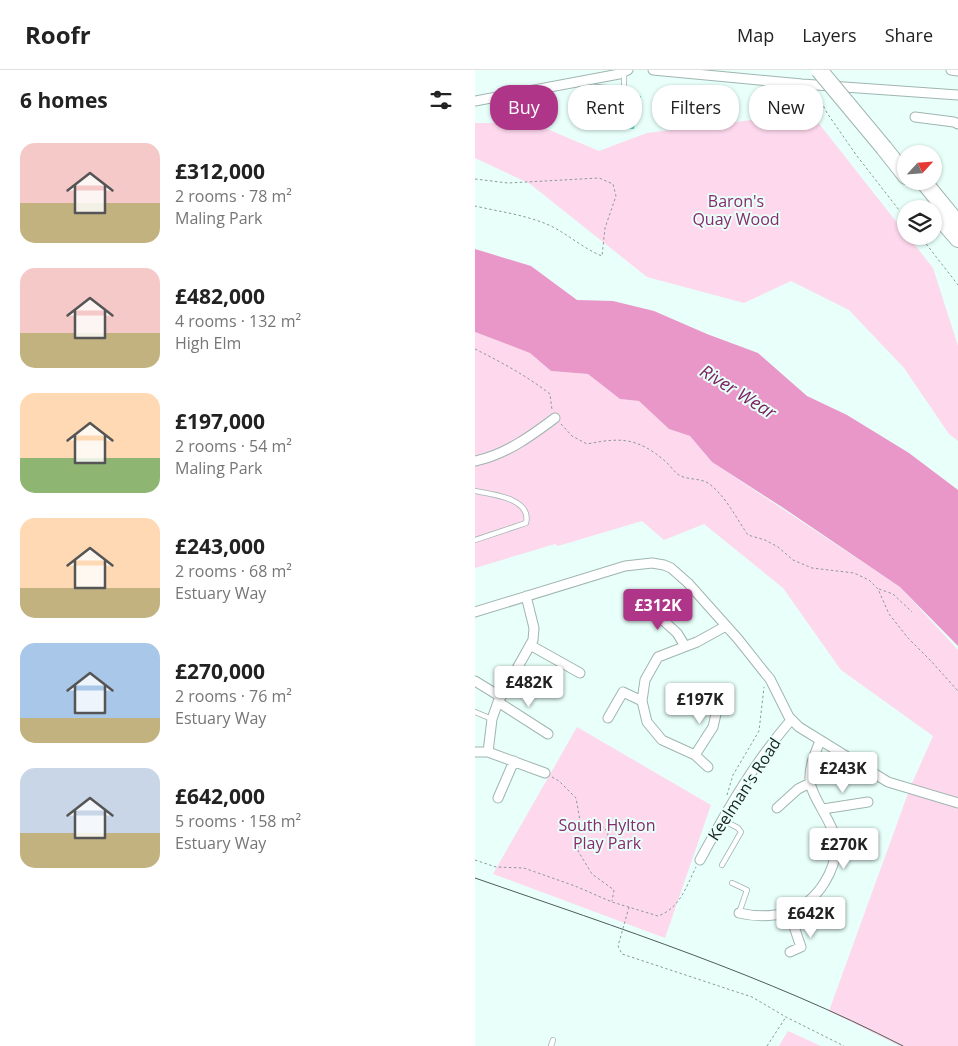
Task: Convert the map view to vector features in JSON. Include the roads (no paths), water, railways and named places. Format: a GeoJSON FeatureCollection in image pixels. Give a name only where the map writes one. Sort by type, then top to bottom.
{"type":"FeatureCollection","features":[{"type":"Feature","properties":{"kind":"highway"},"geometry":{"type":"LineString","coordinates":[[819,70],[897,153]]}},
{"type":"Feature","properties":{"kind":"highway"},"geometry":{"type":"LineString","coordinates":[[833,70],[890,147],[897,160]]}},
{"type":"Feature","properties":{"kind":"highway"},"geometry":{"type":"LineString","coordinates":[[918,190],[926,200]]}},
{"type":"Feature","properties":{"kind":"highway"},"geometry":{"type":"LineString","coordinates":[[930,190],[958,224]]}},
{"type":"Feature","properties":{"kind":"highway"},"geometry":{"type":"LineString","coordinates":[[942,220],[958,239]]}},
{"type":"Feature","properties":{"kind":"street"},"geometry":{"type":"LineString","coordinates":[[653,70],[802,84],[958,95]]}},
{"type":"Feature","properties":{"kind":"street"},"geometry":{"type":"LineString","coordinates":[[951,70],[958,71]]}},
{"type":"Feature","properties":{"kind":"street"},"geometry":{"type":"LineString","coordinates":[[475,101],[626,71]]}},
{"type":"Feature","properties":{"kind":"street"},"geometry":{"type":"LineString","coordinates":[[915,117],[958,124]]}},
{"type":"Feature","properties":{"kind":"street"},"geometry":{"type":"LineString","coordinates":[[475,462],[500,454],[534,434],[555,418]]}},
{"type":"Feature","properties":{"kind":"street"},"geometry":{"type":"LineString","coordinates":[[475,612],[625,566],[652,564],[671,568],[688,583],[765,673],[791,720],[799,727],[888,782],[958,803]]}},
{"type":"Feature","properties":{"kind":"street"},"geometry":{"type":"LineString","coordinates":[[488,752],[491,719],[533,640],[534,628],[526,596]]}},
{"type":"Feature","properties":{"kind":"street"},"geometry":{"type":"LineString","coordinates":[[645,604],[677,633],[685,646]]}},
{"type":"Feature","properties":{"kind":"street"},"geometry":{"type":"LineString","coordinates":[[708,768],[695,755],[662,740],[647,722],[642,701],[645,680],[658,657],[697,642],[726,626]]}},
{"type":"Feature","properties":{"kind":"street"},"geometry":{"type":"LineString","coordinates":[[530,645],[580,673]]}},
{"type":"Feature","properties":{"kind":"street"},"geometry":{"type":"LineString","coordinates":[[475,681],[548,734]]}},
{"type":"Feature","properties":{"kind":"street"},"geometry":{"type":"LineString","coordinates":[[608,718],[623,692],[642,701]]}},
{"type":"Feature","properties":{"kind":"street"},"geometry":{"type":"LineString","coordinates":[[695,755],[713,727],[719,701]]}},
{"type":"Feature","properties":{"kind":"street","name":"Keelman's Road"},"geometry":{"type":"LineString","coordinates":[[700,860],[730,804],[768,746],[791,720]]}},
{"type":"Feature","properties":{"kind":"street"},"geometry":{"type":"LineString","coordinates":[[739,913],[765,916],[789,912],[801,906],[815,894],[832,869],[835,857],[835,836],[810,783],[810,765],[820,741]]}},
{"type":"Feature","properties":{"kind":"street"},"geometry":{"type":"LineString","coordinates":[[475,752],[488,752],[545,774]]}},
{"type":"Feature","properties":{"kind":"street"},"geometry":{"type":"LineString","coordinates":[[498,798],[515,761]]}},
{"type":"Feature","properties":{"kind":"street"},"geometry":{"type":"LineString","coordinates":[[777,808],[798,789],[810,783]]}},
{"type":"Feature","properties":{"kind":"street"},"geometry":{"type":"LineString","coordinates":[[823,809],[868,802]]}},
{"type":"Feature","properties":{"kind":"street"},"geometry":{"type":"LineString","coordinates":[[789,912],[801,947],[790,952]]}},
{"type":"Feature","properties":{"kind":"lane"},"geometry":{"type":"LineString","coordinates":[[624,85],[626,71]]}},
{"type":"Feature","properties":{"kind":"lane"},"geometry":{"type":"LineString","coordinates":[[475,491],[503,496],[523,508],[527,514],[526,523],[475,540]]}},
{"type":"Feature","properties":{"kind":"lane"},"geometry":{"type":"LineString","coordinates":[[475,712],[491,719]]}},
{"type":"Feature","properties":{"kind":"lane"},"geometry":{"type":"LineString","coordinates":[[722,819],[738,828],[741,832],[722,865]]}},
{"type":"Feature","properties":{"kind":"lane"},"geometry":{"type":"LineString","coordinates":[[732,882],[747,890],[739,913]]}},
{"type":"Feature","properties":{"kind":"lane"},"geometry":{"type":"LineString","coordinates":[[551,1046],[553,1040]]}},
{"type":"Feature","properties":{"kind":"water","name":"River Wear"},"geometry":{"type":"Polygon","coordinates":[[[475,249],[531,266],[577,300],[613,301],[654,311],[758,353],[807,396],[847,415],[909,453],[958,490],[958,646],[900,587],[712,462],[690,436],[669,429],[639,401],[620,399],[588,374],[551,371],[530,353],[475,332],[475,249]]]}},
{"type":"Feature","properties":{"kind":"tram line"},"geometry":{"type":"LineString","coordinates":[[475,878],[692,954],[746,975],[799,997],[903,1046]]}},
{"type":"Feature","properties":{"kind":"park label","name":"Baron's Quay Wood"},"geometry":{"type":"Point","coordinates":[736,210]}},
{"type":"Feature","properties":{"kind":"park label","name":"South Hylton Play Park"},"geometry":{"type":"Point","coordinates":[607,834]}}]}
